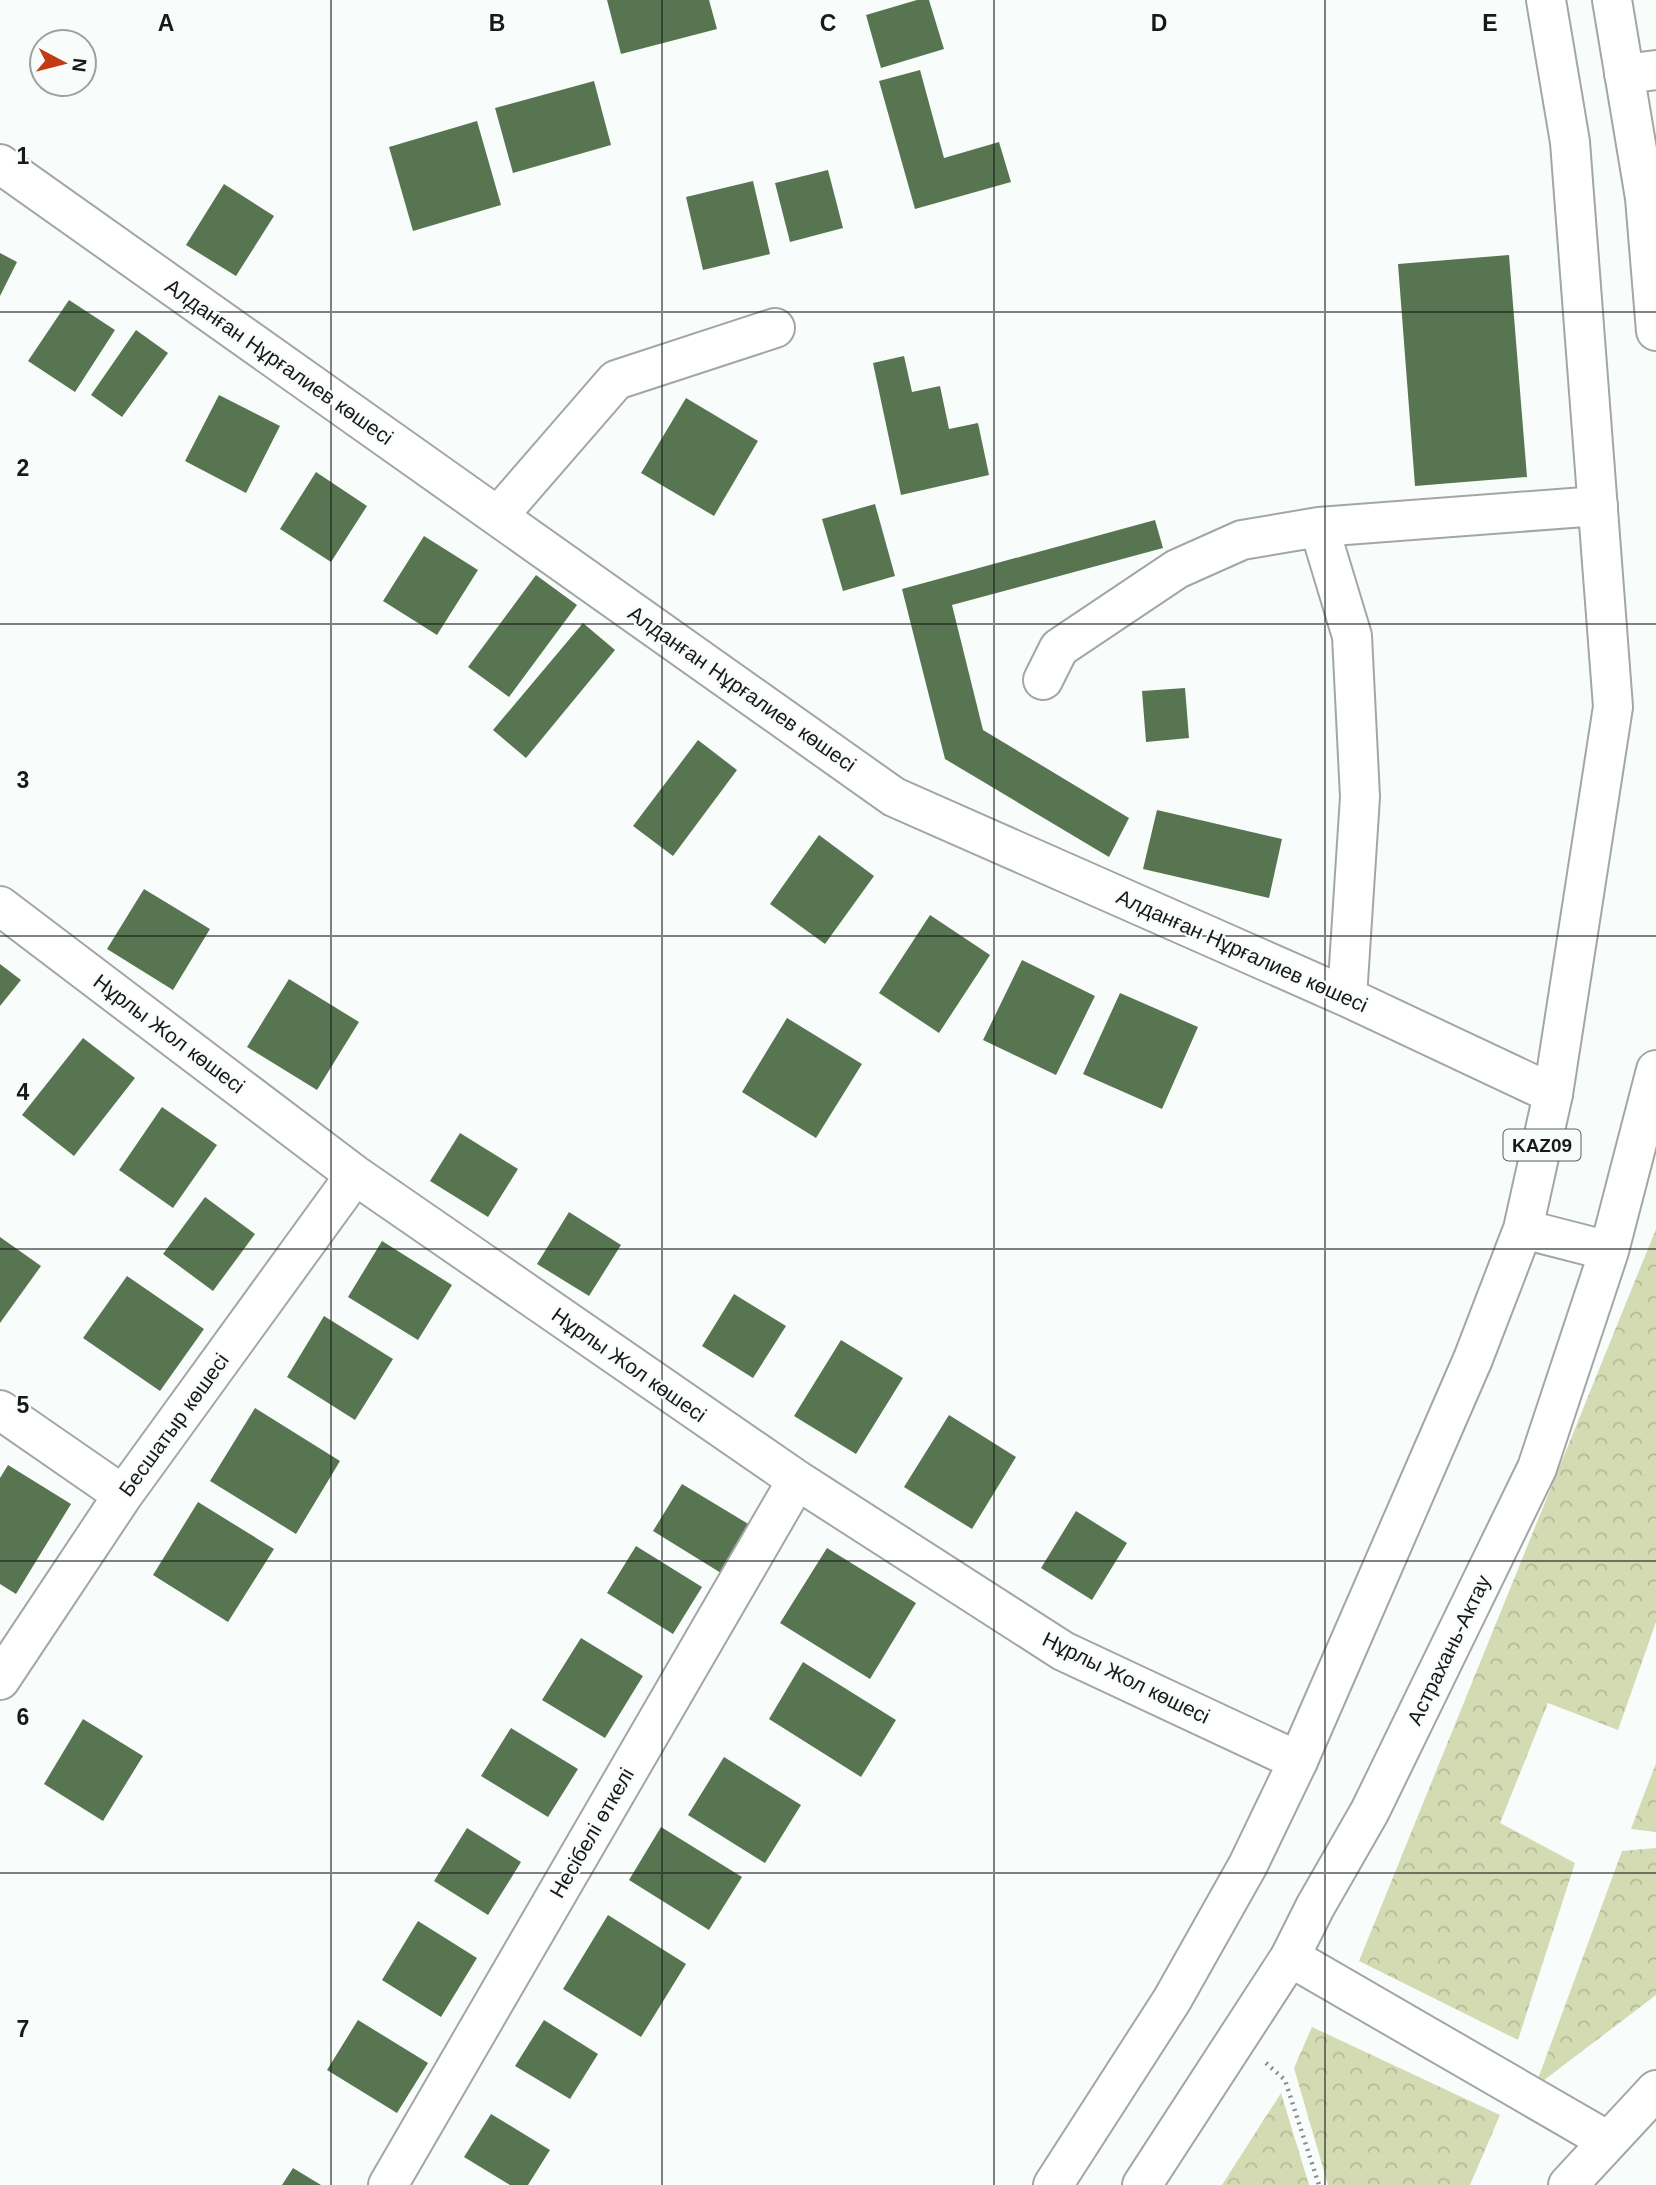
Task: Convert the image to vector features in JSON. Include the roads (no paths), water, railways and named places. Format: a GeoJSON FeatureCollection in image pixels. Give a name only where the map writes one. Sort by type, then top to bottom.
{"type":"FeatureCollection","features":[{"type":"Feature","properties":{"kind":"main road","name":"KAZ09"},"geometry":{"type":"LineString","coordinates":[[1053,2185],[1172,2000],[1248,1865],[1298,1761],[1473,1359],[1523,1229],[1553,1094],[1613,707],[1570,142],[1546,0]]}},
{"type":"Feature","properties":{"kind":"main road"},"geometry":{"type":"LineString","coordinates":[[1612,0],[1640,72],[1656,331]]}},
{"type":"Feature","properties":{"kind":"main road","name":"Алданған Нұрғалиев көшесі"},"geometry":{"type":"LineString","coordinates":[[0,164],[894,797],[1347,997],[1553,1094]]}},
{"type":"Feature","properties":{"kind":"main road"},"geometry":{"type":"LineString","coordinates":[[498,516],[616,380],[775,328]]}},
{"type":"Feature","properties":{"kind":"main road"},"geometry":{"type":"LineString","coordinates":[[1043,680],[1059,648],[1177,569],[1242,540],[1319,527],[1598,506]]}},
{"type":"Feature","properties":{"kind":"main road"},"geometry":{"type":"LineString","coordinates":[[1319,527],[1352,636],[1360,797],[1347,997]]}},
{"type":"Feature","properties":{"kind":"main road","name":"Нұрлы Жол көшесі"},"geometry":{"type":"LineString","coordinates":[[0,906],[355,1175],[797,1480],[1063,1651],[1298,1761]]}},
{"type":"Feature","properties":{"kind":"main road","name":"Астрахань-Актау"},"geometry":{"type":"LineString","coordinates":[[1142,2185],[1290,1957],[1370,1811],[1537,1468],[1609,1251],[1656,1070]]}},
{"type":"Feature","properties":{"kind":"main road","name":"Бесшатыр көшесі"},"geometry":{"type":"LineString","coordinates":[[0,1680],[123,1495],[355,1175]]}},
{"type":"Feature","properties":{"kind":"main road"},"geometry":{"type":"LineString","coordinates":[[1523,1229],[1609,1251]]}},
{"type":"Feature","properties":{"kind":"main road"},"geometry":{"type":"LineString","coordinates":[[0,1410],[123,1495]]}},
{"type":"Feature","properties":{"kind":"main road","name":"Несібелі өткелі"},"geometry":{"type":"LineString","coordinates":[[388,2185],[797,1480]]}},
{"type":"Feature","properties":{"kind":"main road"},"geometry":{"type":"LineString","coordinates":[[1290,1957],[1608,2141]]}},
{"type":"Feature","properties":{"kind":"main road"},"geometry":{"type":"LineString","coordinates":[[1568,2185],[1656,2090]]}}]}
